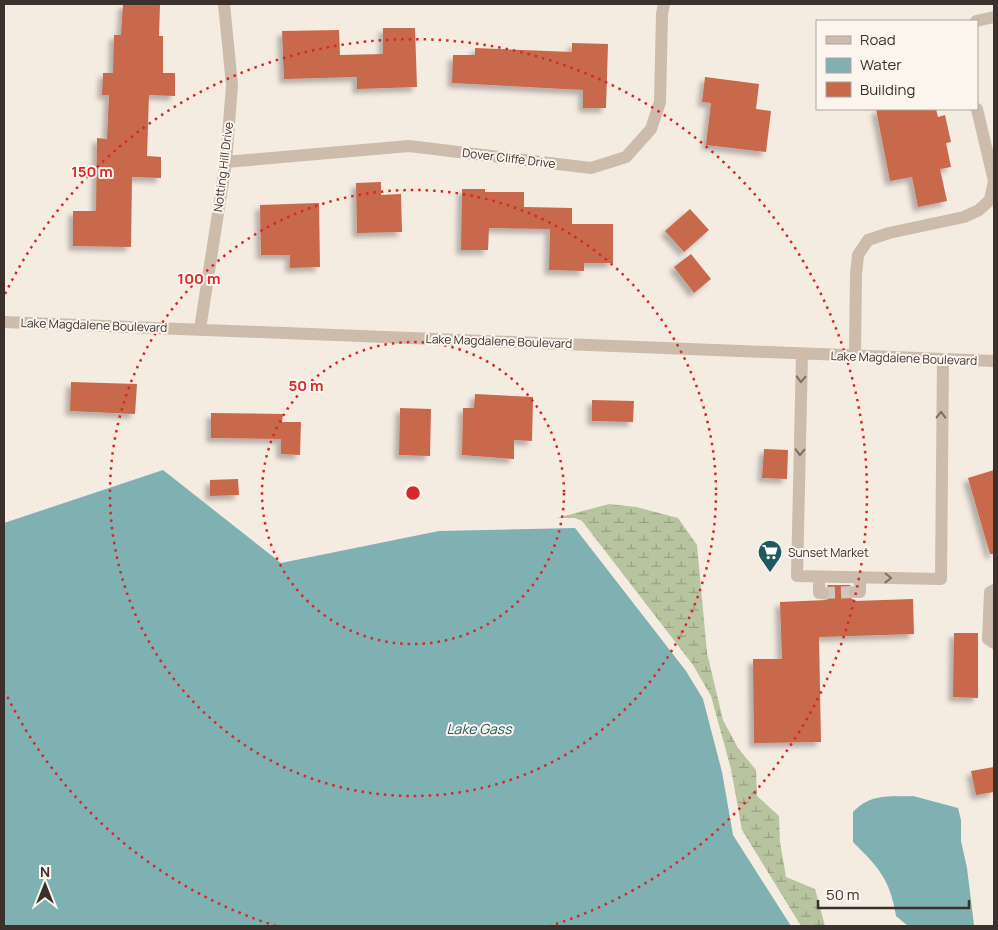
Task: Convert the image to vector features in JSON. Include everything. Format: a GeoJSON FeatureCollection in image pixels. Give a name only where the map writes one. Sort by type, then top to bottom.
{"type":"FeatureCollection","features":[{"type":"Feature","properties":{"kind":"street","name":"Notting Hill Drive"},"geometry":{"type":"LineString","coordinates":[[200,329],[226,162],[232,84],[224,4]]}},
{"type":"Feature","properties":{"kind":"street","name":"Dover Cliffe Drive"},"geometry":{"type":"LineString","coordinates":[[226,162],[409,146],[591,168],[626,157],[651,129],[660,102],[662,14],[664,4]]}},
{"type":"Feature","properties":{"kind":"street"},"geometry":{"type":"LineString","coordinates":[[978,21],[994,17]]}},
{"type":"Feature","properties":{"kind":"street"},"geometry":{"type":"LineString","coordinates":[[855,356],[858,255],[868,240],[889,233],[964,217],[978,210],[990,200],[994,182],[977,110]]}},
{"type":"Feature","properties":{"kind":"street","name":"Lake Magdalene Boulevard"},"geometry":{"type":"LineString","coordinates":[[4,322],[994,361]]}},
{"type":"Feature","properties":{"kind":"street"},"geometry":{"type":"LineString","coordinates":[[802,354],[797,576],[819,577],[941,580],[942,359]]}},
{"type":"Feature","properties":{"kind":"street"},"geometry":{"type":"LineString","coordinates":[[819,577],[819,593],[823,593]]}},
{"type":"Feature","properties":{"kind":"street"},"geometry":{"type":"LineString","coordinates":[[854,592],[860,592],[860,578]]}},
{"type":"Feature","properties":{"kind":"street"},"geometry":{"type":"LineString","coordinates":[[994,590],[990,592],[988,639],[994,643]]}},
{"type":"Feature","properties":{"kind":"green space"},"geometry":{"type":"Polygon","coordinates":[[[609,504],[636,507],[678,518],[697,545],[707,653],[723,720],[738,748],[756,770],[757,796],[779,816],[780,842],[786,877],[815,889],[825,926],[801,926],[742,830],[731,769],[711,696],[693,665],[582,521],[575,518],[557,518],[609,504]]]}},
{"type":"Feature","properties":{"kind":"water","name":"Lake Gass"},"geometry":{"type":"Polygon","coordinates":[[[163,470],[281,563],[439,531],[575,528],[686,671],[703,699],[722,772],[733,835],[791,926],[4,926],[4,523],[163,470]]]}},
{"type":"Feature","properties":{"kind":"water"},"geometry":{"type":"Polygon","coordinates":[[[913,796],[958,808],[974,925],[908,926],[896,916],[887,883],[882,875],[870,859],[853,842],[853,812],[860,806],[881,797],[913,796]]]}},
{"type":"Feature","properties":{"kind":"building"},"geometry":{"type":"Polygon","coordinates":[[[123,4],[160,4],[159,36],[163,36],[163,73],[175,73],[175,96],[149,95],[147,156],[161,157],[161,178],[132,177],[131,247],[73,246],[73,211],[96,211],[97,138],[107,139],[109,95],[102,95],[103,73],[113,73],[114,35],[121,35],[123,4]]]}},
{"type":"Feature","properties":{"kind":"building"},"geometry":{"type":"Polygon","coordinates":[[[383,28],[415,28],[417,87],[357,89],[357,77],[284,79],[282,31],[339,30],[340,55],[383,54],[383,28]]]}},
{"type":"Feature","properties":{"kind":"building"},"geometry":{"type":"Polygon","coordinates":[[[572,43],[608,44],[606,108],[583,108],[583,90],[452,83],[453,55],[475,55],[475,48],[572,52],[572,43]]]}},
{"type":"Feature","properties":{"kind":"building"},"geometry":{"type":"Polygon","coordinates":[[[705,77],[759,84],[756,109],[771,111],[766,152],[706,145],[711,103],[702,102],[705,77]]]}},
{"type":"Feature","properties":{"kind":"building"},"geometry":{"type":"Polygon","coordinates":[[[876,110],[936,110],[938,117],[945,115],[951,142],[946,143],[951,167],[940,169],[947,201],[918,207],[912,177],[890,181],[876,110]]]}},
{"type":"Feature","properties":{"kind":"building"},"geometry":{"type":"Polygon","coordinates":[[[381,182],[381,195],[401,194],[402,232],[357,233],[356,183],[381,182]]]}},
{"type":"Feature","properties":{"kind":"building"},"geometry":{"type":"Polygon","coordinates":[[[462,189],[485,189],[485,192],[524,192],[524,207],[572,208],[572,224],[613,224],[613,263],[584,263],[584,271],[549,270],[550,229],[489,228],[488,250],[461,250],[462,189]]]}},
{"type":"Feature","properties":{"kind":"building"},"geometry":{"type":"Polygon","coordinates":[[[319,203],[320,267],[290,268],[290,255],[261,255],[260,205],[319,203]]]}},
{"type":"Feature","properties":{"kind":"building"},"geometry":{"type":"Polygon","coordinates":[[[690,209],[709,230],[684,252],[665,231],[690,209]]]}},
{"type":"Feature","properties":{"kind":"building"},"geometry":{"type":"Polygon","coordinates":[[[691,254],[711,279],[694,293],[674,267],[691,254]]]}},
{"type":"Feature","properties":{"kind":"building"},"geometry":{"type":"Polygon","coordinates":[[[71,382],[137,384],[135,414],[70,411],[71,382]]]}},
{"type":"Feature","properties":{"kind":"building"},"geometry":{"type":"Polygon","coordinates":[[[475,394],[533,397],[532,441],[514,440],[514,459],[462,455],[463,408],[474,408],[475,394]]]}},
{"type":"Feature","properties":{"kind":"building"},"geometry":{"type":"Polygon","coordinates":[[[592,400],[634,401],[633,422],[592,421],[592,400]]]}},
{"type":"Feature","properties":{"kind":"building"},"geometry":{"type":"Polygon","coordinates":[[[400,408],[431,409],[430,456],[399,455],[400,408]]]}},
{"type":"Feature","properties":{"kind":"building"},"geometry":{"type":"Polygon","coordinates":[[[211,413],[283,414],[282,422],[301,422],[300,455],[281,454],[281,439],[211,438],[211,413]]]}},
{"type":"Feature","properties":{"kind":"building"},"geometry":{"type":"Polygon","coordinates":[[[764,449],[788,450],[787,479],[762,478],[764,449]]]}},
{"type":"Feature","properties":{"kind":"building"},"geometry":{"type":"Polygon","coordinates":[[[994,470],[994,554],[990,554],[968,478],[994,470]]]}},
{"type":"Feature","properties":{"kind":"building"},"geometry":{"type":"Polygon","coordinates":[[[238,479],[239,495],[210,496],[210,480],[238,479]]]}},
{"type":"Feature","properties":{"kind":"building"},"geometry":{"type":"Polygon","coordinates":[[[827,585],[851,585],[848,588],[848,596],[855,601],[913,599],[914,634],[819,637],[821,742],[754,743],[753,659],[782,659],[780,602],[827,600],[831,593],[827,585]]]}},
{"type":"Feature","properties":{"kind":"building"},"geometry":{"type":"Polygon","coordinates":[[[954,633],[978,633],[978,698],[953,697],[954,633]]]}},
{"type":"Feature","properties":{"kind":"building"},"geometry":{"type":"Polygon","coordinates":[[[994,767],[994,792],[976,795],[971,771],[994,767]]]}},
{"type":"Feature","properties":{"kind":"tunnel"},"geometry":{"type":"LineString","coordinates":[[823,593],[855,592]]}},
{"type":"Feature","properties":{"kind":"place","name":"Sunset Market"},"geometry":{"type":"Point","coordinates":[770,573]}}]}
